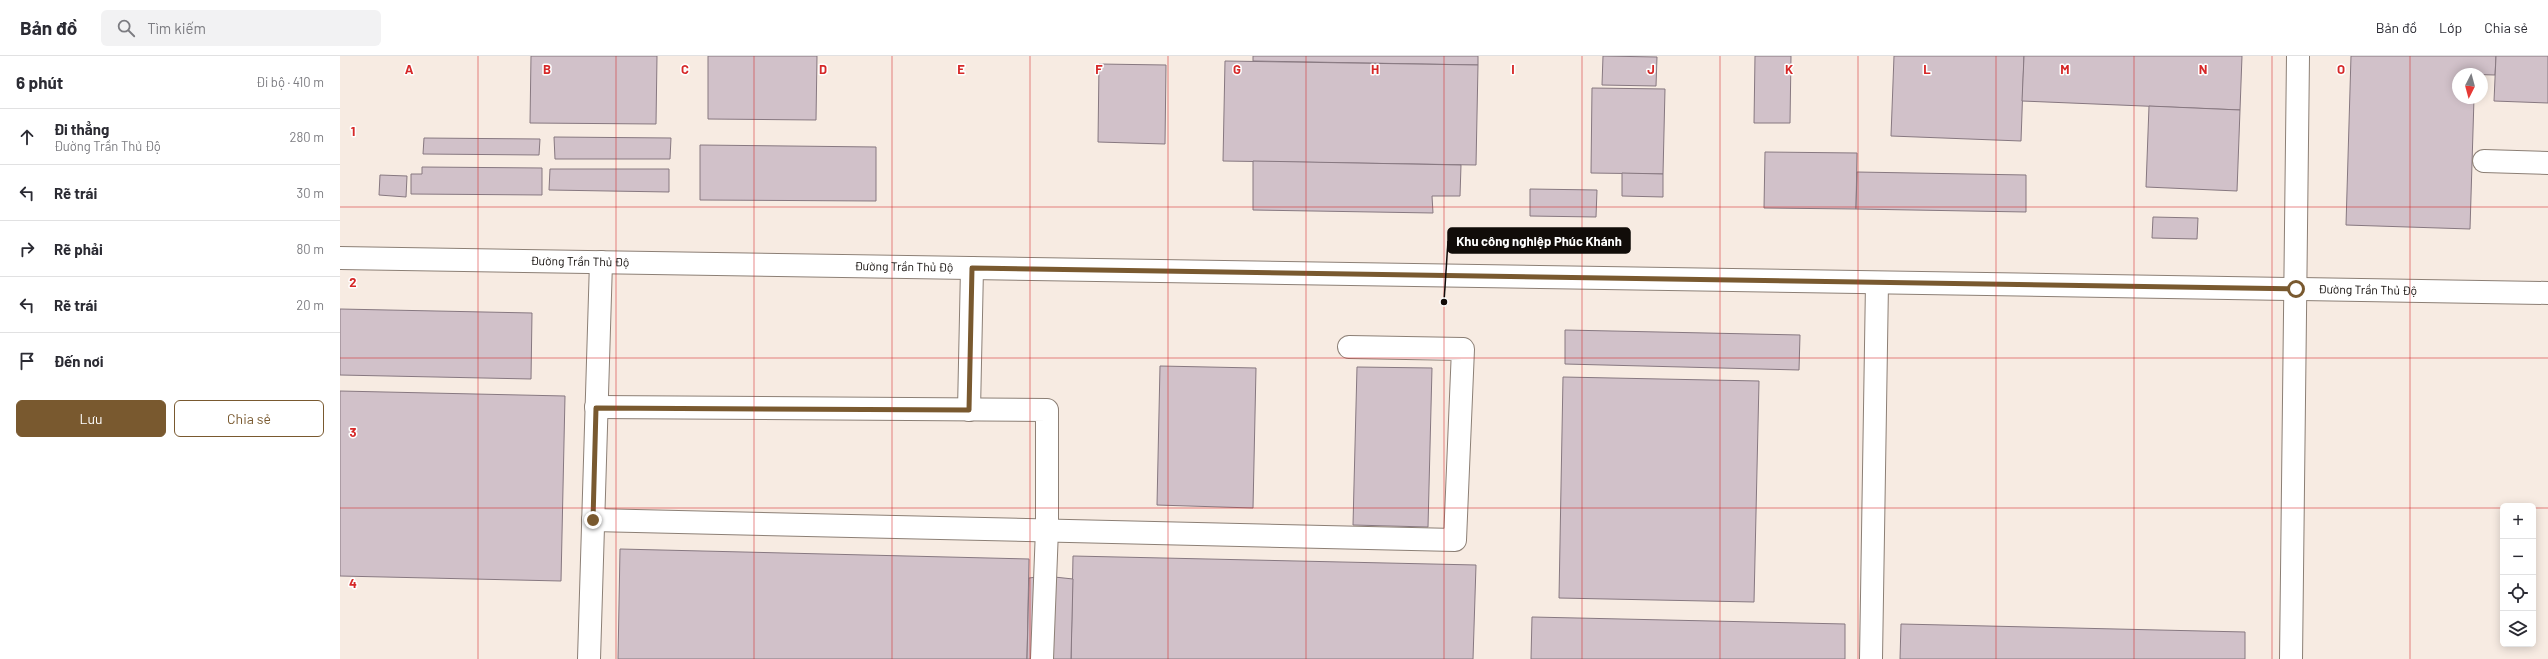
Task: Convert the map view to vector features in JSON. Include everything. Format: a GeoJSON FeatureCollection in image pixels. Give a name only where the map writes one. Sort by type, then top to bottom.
{"type":"FeatureCollection","features":[{"type":"Feature","properties":{"kind":"street"},"geometry":{"type":"LineString","coordinates":[[2291,659],[2298,56]]}},
{"type":"Feature","properties":{"kind":"street"},"geometry":{"type":"LineString","coordinates":[[2484,161],[2548,163]]}},
{"type":"Feature","properties":{"kind":"street","name":"Đường Trần Thủ Độ"},"geometry":{"type":"LineString","coordinates":[[340,258],[2548,293]]}},
{"type":"Feature","properties":{"kind":"street"},"geometry":{"type":"LineString","coordinates":[[589,659],[601,262]]}},
{"type":"Feature","properties":{"kind":"street"},"geometry":{"type":"LineString","coordinates":[[969,410],[972,268]]}},
{"type":"Feature","properties":{"kind":"street"},"geometry":{"type":"LineString","coordinates":[[1871,659],[1877,283]]}},
{"type":"Feature","properties":{"kind":"street"},"geometry":{"type":"LineString","coordinates":[[593,520],[1047,529],[1455,540],[1463,349],[1349,347]]}},
{"type":"Feature","properties":{"kind":"street"},"geometry":{"type":"LineString","coordinates":[[596,408],[1047,410],[1047,529],[1042,659]]}},
{"type":"Feature","properties":{"kind":"shaded area"},"geometry":{"type":"Polygon","coordinates":[[[340,56],[2548,56],[2548,659],[340,659],[340,56]]]}},
{"type":"Feature","properties":{"kind":"building"},"geometry":{"type":"Polygon","coordinates":[[[531,56],[657,56],[656,124],[530,123],[531,56]]]}},
{"type":"Feature","properties":{"kind":"building"},"geometry":{"type":"Polygon","coordinates":[[[708,56],[817,56],[816,120],[708,119],[708,56]]]}},
{"type":"Feature","properties":{"kind":"building"},"geometry":{"type":"Polygon","coordinates":[[[1253,56],[1478,56],[1478,65],[1253,61],[1253,56]]]}},
{"type":"Feature","properties":{"kind":"building"},"geometry":{"type":"Polygon","coordinates":[[[1603,56],[1657,57],[1656,86],[1602,85],[1603,56]]]}},
{"type":"Feature","properties":{"kind":"building"},"geometry":{"type":"Polygon","coordinates":[[[1755,56],[1791,56],[1790,123],[1754,123],[1755,56]]]}},
{"type":"Feature","properties":{"kind":"building"},"geometry":{"type":"Polygon","coordinates":[[[1894,56],[2024,56],[2021,141],[1891,136],[1894,56]]]}},
{"type":"Feature","properties":{"kind":"building"},"geometry":{"type":"Polygon","coordinates":[[[2024,56],[2242,56],[2240,110],[2022,101],[2024,56]]]}},
{"type":"Feature","properties":{"kind":"building"},"geometry":{"type":"Polygon","coordinates":[[[2351,56],[2496,56],[2495,75],[2488,75],[2488,68],[2452,68],[2452,104],[2474,104],[2470,229],[2346,225],[2351,56]]]}},
{"type":"Feature","properties":{"kind":"building"},"geometry":{"type":"Polygon","coordinates":[[[2496,56],[2548,56],[2548,103],[2494,101],[2496,56]]]}},
{"type":"Feature","properties":{"kind":"building"},"geometry":{"type":"Polygon","coordinates":[[[1225,61],[1478,65],[1476,165],[1223,161],[1225,61]]]}},
{"type":"Feature","properties":{"kind":"building"},"geometry":{"type":"Polygon","coordinates":[[[1099,64],[1166,65],[1165,144],[1098,142],[1099,64]]]}},
{"type":"Feature","properties":{"kind":"building"},"geometry":{"type":"Polygon","coordinates":[[[1592,88],[1665,89],[1663,174],[1591,173],[1592,88]]]}},
{"type":"Feature","properties":{"kind":"building"},"geometry":{"type":"Polygon","coordinates":[[[2149,106],[2240,110],[2237,191],[2146,187],[2149,106]]]}},
{"type":"Feature","properties":{"kind":"building"},"geometry":{"type":"Polygon","coordinates":[[[554,137],[671,138],[670,159],[555,159],[554,137]]]}},
{"type":"Feature","properties":{"kind":"building"},"geometry":{"type":"Polygon","coordinates":[[[424,138],[540,139],[539,155],[423,154],[424,138]]]}},
{"type":"Feature","properties":{"kind":"building"},"geometry":{"type":"Polygon","coordinates":[[[700,145],[876,147],[876,201],[700,200],[700,145]]]}},
{"type":"Feature","properties":{"kind":"building"},"geometry":{"type":"Polygon","coordinates":[[[1765,152],[1857,153],[1856,209],[1764,208],[1765,152]]]}},
{"type":"Feature","properties":{"kind":"building"},"geometry":{"type":"Polygon","coordinates":[[[1253,161],[1461,165],[1460,196],[1432,196],[1433,213],[1253,210],[1253,161]]]}},
{"type":"Feature","properties":{"kind":"building"},"geometry":{"type":"Polygon","coordinates":[[[422,167],[542,168],[542,195],[411,194],[411,174],[422,174],[422,167]]]}},
{"type":"Feature","properties":{"kind":"building"},"geometry":{"type":"Polygon","coordinates":[[[550,169],[669,169],[669,192],[549,190],[550,169]]]}},
{"type":"Feature","properties":{"kind":"building"},"geometry":{"type":"Polygon","coordinates":[[[1857,172],[2026,175],[2026,212],[1856,209],[1857,172]]]}},
{"type":"Feature","properties":{"kind":"building"},"geometry":{"type":"Polygon","coordinates":[[[1622,173],[1663,174],[1663,197],[1622,196],[1622,173]]]}},
{"type":"Feature","properties":{"kind":"building"},"geometry":{"type":"Polygon","coordinates":[[[380,175],[407,176],[406,197],[379,195],[380,175]]]}},
{"type":"Feature","properties":{"kind":"building"},"geometry":{"type":"Polygon","coordinates":[[[1530,189],[1597,190],[1596,217],[1530,216],[1530,189]]]}},
{"type":"Feature","properties":{"kind":"building"},"geometry":{"type":"Polygon","coordinates":[[[2153,217],[2198,218],[2197,239],[2152,238],[2153,217]]]}},
{"type":"Feature","properties":{"kind":"building"},"geometry":{"type":"Polygon","coordinates":[[[340,309],[532,313],[531,379],[340,375],[340,309]]]}},
{"type":"Feature","properties":{"kind":"building"},"geometry":{"type":"Polygon","coordinates":[[[1565,330],[1800,335],[1799,370],[1565,364],[1565,330]]]}},
{"type":"Feature","properties":{"kind":"building"},"geometry":{"type":"Polygon","coordinates":[[[1160,366],[1256,368],[1253,508],[1157,505],[1160,366]]]}},
{"type":"Feature","properties":{"kind":"building"},"geometry":{"type":"Polygon","coordinates":[[[1357,367],[1432,368],[1428,527],[1353,525],[1357,367]]]}},
{"type":"Feature","properties":{"kind":"building"},"geometry":{"type":"Polygon","coordinates":[[[1563,377],[1759,381],[1754,602],[1559,598],[1563,377]]]}},
{"type":"Feature","properties":{"kind":"building"},"geometry":{"type":"Polygon","coordinates":[[[340,391],[565,396],[561,581],[340,576],[340,391]]]}},
{"type":"Feature","properties":{"kind":"building"},"geometry":{"type":"Polygon","coordinates":[[[620,549],[1029,559],[1027,659],[618,659],[620,549]]]}},
{"type":"Feature","properties":{"kind":"building"},"geometry":{"type":"Polygon","coordinates":[[[1073,556],[1476,565],[1473,659],[1071,659],[1073,556]]]}},
{"type":"Feature","properties":{"kind":"building"},"geometry":{"type":"Polygon","coordinates":[[[1045,576],[1073,579],[1071,659],[1027,659],[1029,578],[1045,576]]]}},
{"type":"Feature","properties":{"kind":"building"},"geometry":{"type":"Polygon","coordinates":[[[1532,617],[1845,624],[1845,659],[1531,659],[1532,617]]]}},
{"type":"Feature","properties":{"kind":"building"},"geometry":{"type":"Polygon","coordinates":[[[1901,624],[2245,632],[2245,659],[1900,659],[1901,624]]]}},
{"type":"Feature","properties":{"kind":"place","name":"Khu công nghiệp Phúc Khánh"},"geometry":{"type":"Point","coordinates":[1444,302]}},
{"type":"Feature","properties":{"kind":"route"},"geometry":{"type":"LineString","coordinates":[[593,520],[596,408],[969,410],[972,268],[2296,289]]}}]}
